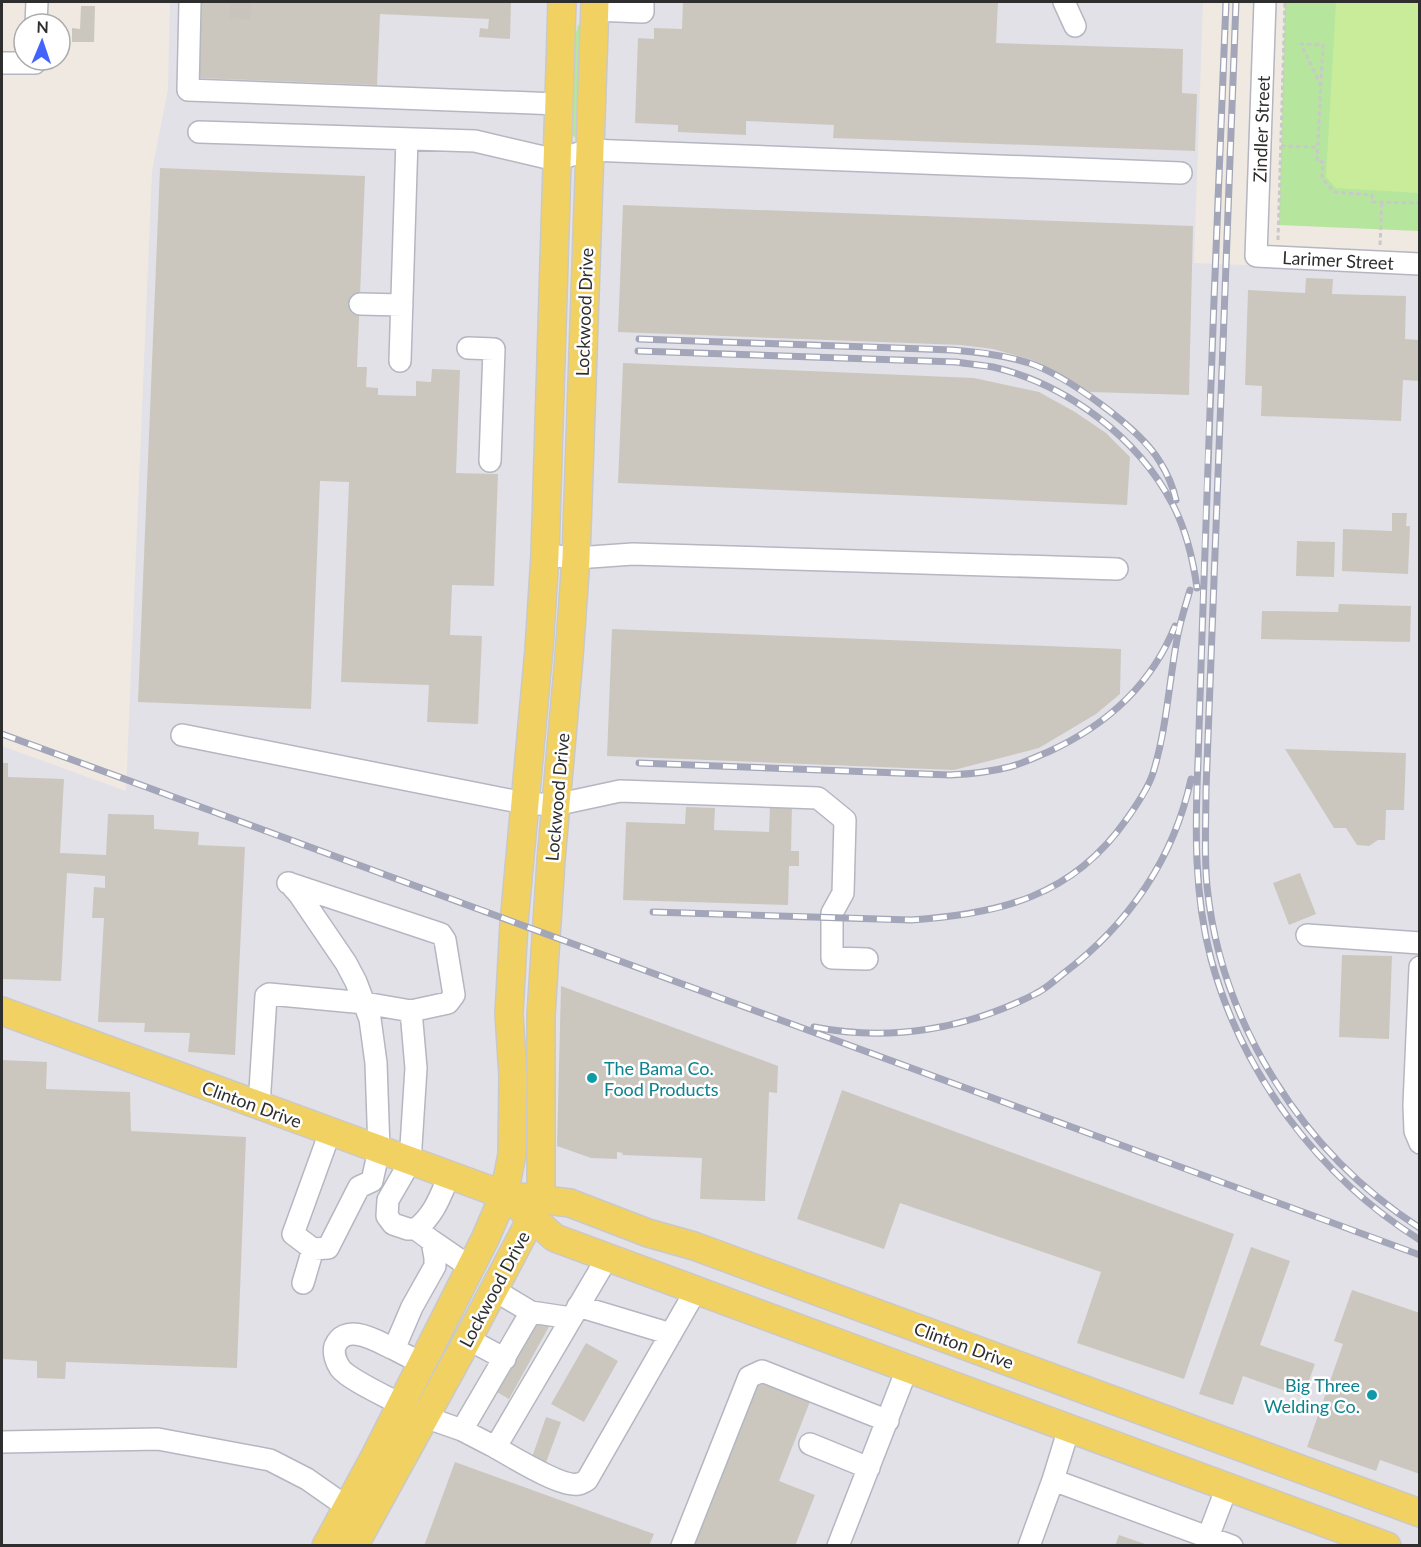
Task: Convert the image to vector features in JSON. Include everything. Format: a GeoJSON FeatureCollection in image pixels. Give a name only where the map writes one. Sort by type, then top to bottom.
{"type":"FeatureCollection","features":[{"type":"Feature","properties":{"kind":"main road","name":"Lockwood Drive"},"geometry":{"type":"LineString","coordinates":[[354,1545],[358,1513],[374,1458],[485,1239],[504,1195],[512,1154],[513,1076],[508,1014],[545,555],[562,5]]}},
{"type":"Feature","properties":{"kind":"main road"},"geometry":{"type":"LineString","coordinates":[[562,5],[594,6]]}},
{"type":"Feature","properties":{"kind":"main road","name":"Lockwood Drive"},"geometry":{"type":"LineString","coordinates":[[326,1545],[358,1513],[425,1418],[536,1209],[541,1015],[555,806],[570,657],[576,558],[594,6]]}},
{"type":"Feature","properties":{"kind":"main road","name":"Clinton Drive"},"geometry":{"type":"LineString","coordinates":[[2,1011],[504,1195],[536,1209],[570,1203],[648,1233],[694,1246],[1419,1513]]}},
{"type":"Feature","properties":{"kind":"main road"},"geometry":{"type":"LineString","coordinates":[[536,1209],[555,1238],[798,1327],[907,1370],[1387,1545]]}},
{"type":"Feature","properties":{"kind":"main road"},"geometry":{"type":"LineString","coordinates":[[1069,1428],[1081,1387]]}},
{"type":"Feature","properties":{"kind":"main road"},"geometry":{"type":"LineString","coordinates":[[400,1404],[425,1418]]}},
{"type":"Feature","properties":{"kind":"street"},"geometry":{"type":"LineString","coordinates":[[190,2],[188,90],[558,104]]}},
{"type":"Feature","properties":{"kind":"street"},"geometry":{"type":"LineString","coordinates":[[594,6],[643,12],[643,2]]}},
{"type":"Feature","properties":{"kind":"street"},"geometry":{"type":"LineString","coordinates":[[1064,2],[1075,26]]}},
{"type":"Feature","properties":{"kind":"street","name":"Zindler Street"},"geometry":{"type":"LineString","coordinates":[[1265,2],[1267,257]]}},
{"type":"Feature","properties":{"kind":"street"},"geometry":{"type":"LineString","coordinates":[[199,132],[475,141],[556,160],[589,150],[1181,173]]}},
{"type":"Feature","properties":{"kind":"street"},"geometry":{"type":"LineString","coordinates":[[400,361],[407,139]]}},
{"type":"Feature","properties":{"kind":"street","name":"Larimer Street"},"geometry":{"type":"LineString","coordinates":[[1267,257],[1419,264]]}},
{"type":"Feature","properties":{"kind":"street"},"geometry":{"type":"LineString","coordinates":[[360,304],[402,305]]}},
{"type":"Feature","properties":{"kind":"street"},"geometry":{"type":"LineString","coordinates":[[468,348],[494,349],[490,461]]}},
{"type":"Feature","properties":{"kind":"street"},"geometry":{"type":"LineString","coordinates":[[545,555],[576,558],[633,554],[1117,568]]}},
{"type":"Feature","properties":{"kind":"street"},"geometry":{"type":"LineString","coordinates":[[182,735],[524,802],[555,806],[620,791],[818,798],[845,820],[843,893],[832,913],[832,958],[867,959]]}},
{"type":"Feature","properties":{"kind":"street"},"geometry":{"type":"LineString","coordinates":[[259,1106],[266,996],[269,994],[367,1011],[411,1011],[448,1003],[454,995],[445,940],[441,934],[288,883],[299,894],[346,963],[367,1011],[376,1063],[379,1150],[372,1181],[359,1187],[328,1248],[313,1249],[292,1234],[330,1132]]}},
{"type":"Feature","properties":{"kind":"street"},"geometry":{"type":"LineString","coordinates":[[1307,935],[1419,943]]}},
{"type":"Feature","properties":{"kind":"street"},"geometry":{"type":"LineString","coordinates":[[1419,968],[1414,1105],[1419,1143]]}},
{"type":"Feature","properties":{"kind":"street"},"geometry":{"type":"LineString","coordinates":[[411,1011],[417,1068],[410,1162],[388,1200],[387,1216],[393,1224],[424,1235],[470,1267]]}},
{"type":"Feature","properties":{"kind":"street"},"geometry":{"type":"LineString","coordinates":[[394,1349],[412,1307],[435,1266],[424,1235],[449,1176]]}},
{"type":"Feature","properties":{"kind":"street"},"geometry":{"type":"LineString","coordinates":[[303,1284],[313,1249]]}},
{"type":"Feature","properties":{"kind":"street"},"geometry":{"type":"LineString","coordinates":[[491,1445],[498,1443],[607,1258]]}},
{"type":"Feature","properties":{"kind":"street"},"geometry":{"type":"LineString","coordinates":[[494,1290],[531,1312],[574,1312],[670,1334]]}},
{"type":"Feature","properties":{"kind":"street"},"geometry":{"type":"LineString","coordinates":[[425,1418],[462,1430],[516,1460],[566,1483],[577,1485],[587,1480],[696,1290]]}},
{"type":"Feature","properties":{"kind":"street"},"geometry":{"type":"LineString","coordinates":[[462,1430],[531,1312]]}},
{"type":"Feature","properties":{"kind":"street"},"geometry":{"type":"LineString","coordinates":[[400,1404],[344,1371],[336,1361],[335,1346],[341,1338],[355,1333],[421,1363]]}},
{"type":"Feature","properties":{"kind":"street"},"geometry":{"type":"LineString","coordinates":[[468,1339],[505,1359]]}},
{"type":"Feature","properties":{"kind":"street"},"geometry":{"type":"LineString","coordinates":[[838,1545],[907,1370]]}},
{"type":"Feature","properties":{"kind":"street"},"geometry":{"type":"LineString","coordinates":[[682,1545],[749,1377],[762,1371],[888,1421]]}},
{"type":"Feature","properties":{"kind":"street"},"geometry":{"type":"LineString","coordinates":[[1029,1545],[1069,1428]]}},
{"type":"Feature","properties":{"kind":"street"},"geometry":{"type":"LineString","coordinates":[[2,1442],[158,1439],[270,1460],[307,1479],[358,1513]]}},
{"type":"Feature","properties":{"kind":"street"},"geometry":{"type":"LineString","coordinates":[[810,1444],[869,1468]]}},
{"type":"Feature","properties":{"kind":"street"},"geometry":{"type":"LineString","coordinates":[[1053,1480],[1232,1545]]}},
{"type":"Feature","properties":{"kind":"street"},"geometry":{"type":"LineString","coordinates":[[1208,1537],[1227,1487]]}},
{"type":"Feature","properties":{"kind":"path"},"geometry":{"type":"LineString","coordinates":[[1267,257],[1281,146],[1285,2]]}},
{"type":"Feature","properties":{"kind":"path"},"geometry":{"type":"LineString","coordinates":[[1321,86],[1301,44],[1323,45],[1321,86],[1317,147],[1317,161],[1323,162],[1322,178],[1334,192],[1372,195],[1372,202],[1419,203]]}},
{"type":"Feature","properties":{"kind":"path"},"geometry":{"type":"LineString","coordinates":[[1281,146],[1317,147]]}},
{"type":"Feature","properties":{"kind":"path"},"geometry":{"type":"LineString","coordinates":[[1379,262],[1382,202]]}},
{"type":"Feature","properties":{"kind":"shaded area"},"geometry":{"type":"Polygon","coordinates":[[[170,2],[1203,2],[1194,263],[1419,272],[1419,1545],[2,1545],[2,746],[126,791],[152,171],[168,89],[170,2]]]}},
{"type":"Feature","properties":{"kind":"green space"},"geometry":{"type":"Polygon","coordinates":[[[1285,2],[1419,2],[1419,231],[1279,225],[1285,2]]]}},
{"type":"Feature","properties":{"kind":"green space"},"geometry":{"type":"Polygon","coordinates":[[[1336,2],[1419,2],[1419,193],[1336,188],[1326,177],[1336,2]]]}},
{"type":"Feature","properties":{"kind":"green space"},"geometry":{"type":"Polygon","coordinates":[[[580,24],[576,138],[573,136],[572,127],[575,37],[580,24]]]}},
{"type":"Feature","properties":{"kind":"building"},"geometry":{"type":"Polygon","coordinates":[[[198,2],[511,2],[510,39],[479,37],[480,28],[488,29],[489,19],[380,14],[377,85],[196,78],[198,2]]]}},
{"type":"Feature","properties":{"kind":"building"},"geometry":{"type":"Polygon","coordinates":[[[683,2],[998,2],[996,43],[1183,49],[1182,93],[1197,94],[1195,151],[833,138],[834,125],[746,121],[746,135],[678,132],[678,125],[635,123],[638,38],[654,39],[654,28],[682,29],[683,2]]]}},
{"type":"Feature","properties":{"kind":"building"},"geometry":{"type":"Polygon","coordinates":[[[81,6],[95,6],[94,42],[72,42],[72,28],[80,29],[81,6]]]}},
{"type":"Feature","properties":{"kind":"building"},"geometry":{"type":"Polygon","coordinates":[[[160,168],[365,176],[357,367],[367,367],[366,387],[378,388],[378,395],[416,396],[416,381],[431,382],[432,369],[460,370],[456,473],[498,474],[494,586],[452,585],[450,635],[482,636],[478,724],[427,722],[429,685],[341,682],[349,482],[320,481],[311,709],[138,702],[160,168]]]}},
{"type":"Feature","properties":{"kind":"building"},"geometry":{"type":"Polygon","coordinates":[[[623,205],[1193,226],[1189,395],[1090,392],[1032,360],[993,349],[961,345],[618,332],[623,205]]]}},
{"type":"Feature","properties":{"kind":"building"},"geometry":{"type":"Polygon","coordinates":[[[1306,278],[1333,279],[1332,294],[1406,296],[1405,339],[1420,340],[1420,381],[1403,380],[1401,421],[1261,416],[1262,386],[1245,385],[1248,290],[1305,293],[1306,278]]]}},
{"type":"Feature","properties":{"kind":"building"},"geometry":{"type":"Polygon","coordinates":[[[623,363],[974,378],[1039,392],[1106,433],[1130,457],[1127,505],[618,483],[623,363]]]}},
{"type":"Feature","properties":{"kind":"building"},"geometry":{"type":"Polygon","coordinates":[[[1392,513],[1407,513],[1406,526],[1410,526],[1408,574],[1342,571],[1343,529],[1392,531],[1392,513]]]}},
{"type":"Feature","properties":{"kind":"building"},"geometry":{"type":"Polygon","coordinates":[[[1297,541],[1335,542],[1334,577],[1296,576],[1297,541]]]}},
{"type":"Feature","properties":{"kind":"building"},"geometry":{"type":"Polygon","coordinates":[[[1339,604],[1411,606],[1410,642],[1261,639],[1262,611],[1338,612],[1339,604]]]}},
{"type":"Feature","properties":{"kind":"building"},"geometry":{"type":"Polygon","coordinates":[[[612,629],[1121,649],[1120,694],[1096,714],[1039,748],[954,770],[607,756],[612,629]]]}},
{"type":"Feature","properties":{"kind":"building"},"geometry":{"type":"Polygon","coordinates":[[[1285,749],[1406,753],[1404,810],[1386,810],[1385,840],[1378,840],[1369,846],[1357,845],[1346,828],[1334,828],[1285,749]]]}},
{"type":"Feature","properties":{"kind":"building"},"geometry":{"type":"Polygon","coordinates":[[[2,763],[8,763],[8,777],[64,779],[60,853],[106,855],[108,814],[154,815],[154,829],[199,832],[198,845],[245,847],[235,1055],[188,1052],[190,1033],[144,1032],[145,1023],[98,1022],[104,918],[92,918],[94,887],[105,888],[105,876],[67,873],[61,981],[2,979],[2,763]]]}},
{"type":"Feature","properties":{"kind":"building"},"geometry":{"type":"Polygon","coordinates":[[[770,806],[792,806],[791,851],[799,851],[799,866],[789,866],[788,905],[623,900],[626,822],[685,824],[686,807],[715,808],[714,830],[769,832],[770,806]]]}},
{"type":"Feature","properties":{"kind":"building"},"geometry":{"type":"Polygon","coordinates":[[[1300,873],[1316,914],[1289,925],[1273,883],[1300,873]]]}},
{"type":"Feature","properties":{"kind":"building"},"geometry":{"type":"Polygon","coordinates":[[[1342,955],[1392,956],[1389,1039],[1339,1037],[1342,955]]]}},
{"type":"Feature","properties":{"kind":"building"},"geometry":{"type":"Polygon","coordinates":[[[561,986],[778,1066],[777,1093],[769,1092],[765,1201],[700,1199],[702,1158],[622,1155],[623,1153],[617,1152],[617,1159],[591,1158],[557,1146],[561,986]]]}},
{"type":"Feature","properties":{"kind":"building"},"geometry":{"type":"Polygon","coordinates":[[[2,1060],[47,1062],[46,1089],[130,1092],[131,1131],[246,1137],[237,1368],[66,1362],[65,1379],[37,1378],[37,1361],[2,1359],[2,1060]]]}},
{"type":"Feature","properties":{"kind":"building"},"geometry":{"type":"Polygon","coordinates":[[[842,1090],[1234,1234],[1184,1379],[1077,1343],[1101,1272],[900,1203],[884,1249],[797,1219],[842,1090]]]}},
{"type":"Feature","properties":{"kind":"building"},"geometry":{"type":"Polygon","coordinates":[[[1251,1247],[1290,1261],[1260,1345],[1315,1364],[1303,1397],[1243,1376],[1233,1405],[1199,1394],[1251,1247]]]}},
{"type":"Feature","properties":{"kind":"building","name":"Big Three Welding Co."},"geometry":{"type":"Polygon","coordinates":[[[1352,1290],[1420,1313],[1420,1474],[1380,1460],[1376,1471],[1307,1447],[1343,1344],[1334,1341],[1352,1290]]]}},
{"type":"Feature","properties":{"kind":"building"},"geometry":{"type":"Polygon","coordinates":[[[537,1315],[551,1323],[509,1399],[495,1391],[537,1315]]]}},
{"type":"Feature","properties":{"kind":"building"},"geometry":{"type":"Polygon","coordinates":[[[586,1343],[618,1361],[584,1422],[551,1404],[586,1343]]]}},
{"type":"Feature","properties":{"kind":"building"},"geometry":{"type":"Polygon","coordinates":[[[758,1378],[811,1399],[779,1481],[815,1495],[795,1546],[692,1546],[758,1378]]]}},
{"type":"Feature","properties":{"kind":"building"},"geometry":{"type":"Polygon","coordinates":[[[546,1417],[561,1422],[544,1468],[530,1463],[546,1417]]]}},
{"type":"Feature","properties":{"kind":"building"},"geometry":{"type":"Polygon","coordinates":[[[455,1462],[654,1534],[649,1546],[424,1546],[455,1462]]]}},
{"type":"Feature","properties":{"kind":"building"},"geometry":{"type":"Polygon","coordinates":[[[1119,1535],[1148,1545],[1148,1546],[1115,1546],[1119,1535]]]}},
{"type":"Feature","properties":{"kind":"tunnel"},"geometry":{"type":"LineString","coordinates":[[240,19],[241,2]]}},
{"type":"Feature","properties":{"kind":"railway"},"geometry":{"type":"LineString","coordinates":[[1226,2],[1197,787],[1196,837],[1201,910],[1211,959],[1225,1002],[1264,1082],[1289,1119],[1349,1186],[1383,1215],[1420,1240]]}},
{"type":"Feature","properties":{"kind":"railway"},"geometry":{"type":"LineString","coordinates":[[1236,2],[1206,790],[1207,886],[1215,937],[1230,987],[1250,1035],[1275,1081],[1305,1123],[1339,1162],[1378,1197],[1420,1228]]}},
{"type":"Feature","properties":{"kind":"railway"},"geometry":{"type":"LineString","coordinates":[[639,339],[952,350],[991,354],[1029,363],[1082,391],[1137,434],[1163,466],[1176,500]]}},
{"type":"Feature","properties":{"kind":"railway"},"geometry":{"type":"LineString","coordinates":[[638,351],[956,362],[993,367],[1047,386],[1073,400],[1120,436],[1158,480],[1182,524],[1197,588]]}},
{"type":"Feature","properties":{"kind":"railway"},"geometry":{"type":"LineString","coordinates":[[653,912],[911,920],[974,913],[1003,906],[1031,897],[1057,884],[1082,867],[1105,846],[1130,815],[1148,785],[1162,739],[1178,634],[1190,590]]}},
{"type":"Feature","properties":{"kind":"railway"},"geometry":{"type":"LineString","coordinates":[[639,763],[950,775],[1009,767],[1069,742],[1107,717],[1124,702],[1153,667],[1175,626]]}},
{"type":"Feature","properties":{"kind":"railway"},"geometry":{"type":"LineString","coordinates":[[2,734],[1420,1255]]}},
{"type":"Feature","properties":{"kind":"railway"},"geometry":{"type":"LineString","coordinates":[[814,1027],[871,1033],[927,1029],[982,1016],[1043,990],[1109,933],[1146,887],[1173,836],[1191,779]]}},
{"type":"Feature","properties":{"kind":"place","name":"The Bama Co. Food Products"},"geometry":{"type":"Point","coordinates":[592,1078]}},
{"type":"Feature","properties":{"kind":"place","name":"Big Three Welding Co."},"geometry":{"type":"Point","coordinates":[1372,1395]}}]}
